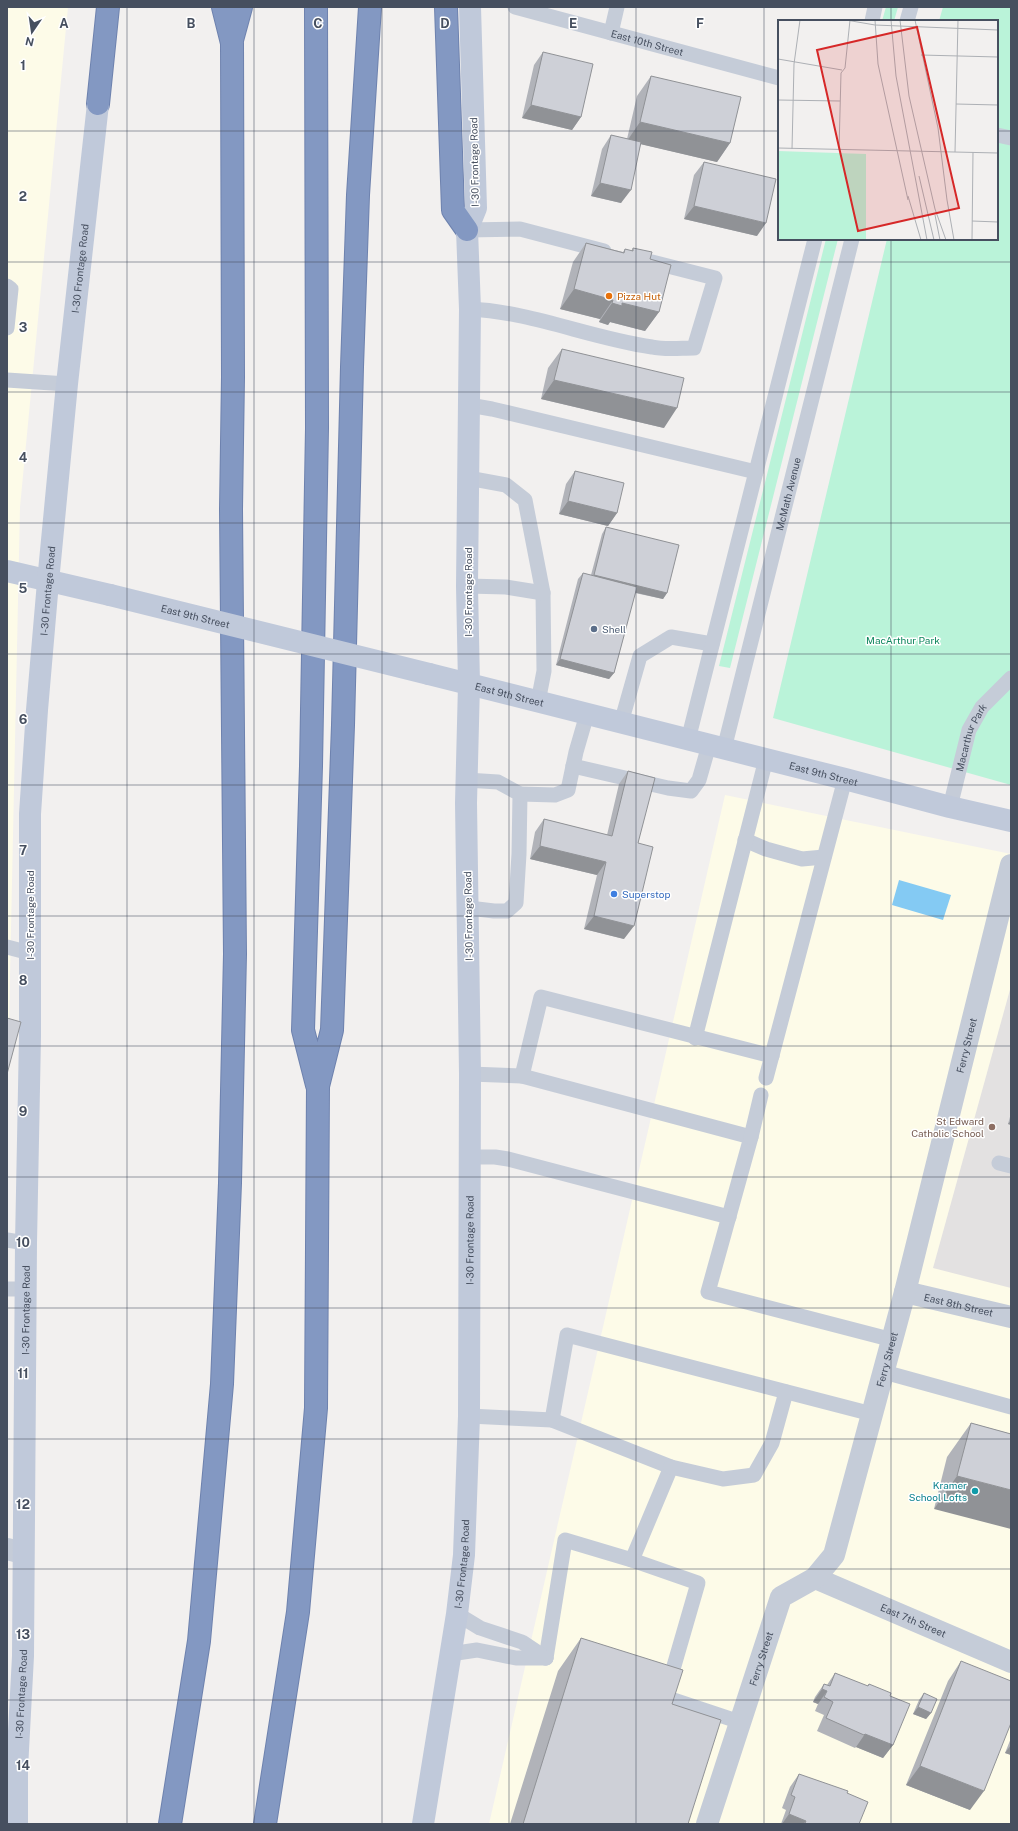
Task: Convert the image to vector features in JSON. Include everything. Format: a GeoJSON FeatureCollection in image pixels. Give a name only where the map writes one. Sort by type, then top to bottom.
{"type":"FeatureCollection","features":[{"type":"Feature","properties":{"kind":"highway"},"geometry":{"type":"LineString","coordinates":[[98,104],[108,7]]}},
{"type":"Feature","properties":{"kind":"highway"},"geometry":{"type":"LineString","coordinates":[[170,1824],[199,1641],[222,1384],[230,1183],[235,954],[231,509],[233,377],[232,43],[223,7]]}},
{"type":"Feature","properties":{"kind":"highway"},"geometry":{"type":"LineString","coordinates":[[232,43],[241,7]]}},
{"type":"Feature","properties":{"kind":"highway"},"geometry":{"type":"LineString","coordinates":[[316,7],[317,428],[311,766],[303,1030],[318,1086]]}},
{"type":"Feature","properties":{"kind":"highway"},"geometry":{"type":"LineString","coordinates":[[265,1824],[298,1612],[316,1408],[318,1086],[332,1030],[343,725],[353,328],[358,195],[370,7]]}},
{"type":"Feature","properties":{"kind":"highway"},"geometry":{"type":"LineString","coordinates":[[446,7],[453,210],[467,230]]}},
{"type":"Feature","properties":{"kind":"main road","name":"I-30 Frontage Road"},"geometry":{"type":"LineString","coordinates":[[424,1824],[457,1614],[464,1555],[470,1416],[469,908],[466,780],[469,684],[467,586],[470,309],[467,230],[476,208],[470,7]]}},
{"type":"Feature","properties":{"kind":"main road","name":"I-30 Frontage Road"},"geometry":{"type":"LineString","coordinates":[[17,1824],[17,1769],[23,1656],[15,1551],[16,1241],[24,1033],[30,953],[30,814],[48,582],[67,384],[98,104]]}},
{"type":"Feature","properties":{"kind":"main road","name":"East 9th Street"},"geometry":{"type":"LineString","coordinates":[[7,571],[48,582],[110,594],[707,744],[950,807],[1011,821]]}},
{"type":"Feature","properties":{"kind":"street","name":"Ferry Street"},"geometry":{"type":"LineString","coordinates":[[707,1824],[781,1597],[815,1578],[834,1555],[905,1292],[1011,865]]}},
{"type":"Feature","properties":{"kind":"street","name":"East 8th Street"},"geometry":{"type":"LineString","coordinates":[[905,1292],[1011,1317]]}},
{"type":"Feature","properties":{"kind":"street","name":"East 7th Street"},"geometry":{"type":"LineString","coordinates":[[815,1578],[1011,1662]]}},
{"type":"Feature","properties":{"kind":"lane","name":"East 10th Street"},"geometry":{"type":"LineString","coordinates":[[515,7],[778,78]]}},
{"type":"Feature","properties":{"kind":"lane"},"geometry":{"type":"LineString","coordinates":[[611,33],[617,7]]}},
{"type":"Feature","properties":{"kind":"lane"},"geometry":{"type":"LineString","coordinates":[[872,20],[875,7]]}},
{"type":"Feature","properties":{"kind":"lane"},"geometry":{"type":"LineString","coordinates":[[907,20],[911,7]]}},
{"type":"Feature","properties":{"kind":"lane"},"geometry":{"type":"LineString","coordinates":[[998,135],[1011,138]]}},
{"type":"Feature","properties":{"kind":"lane"},"geometry":{"type":"LineString","coordinates":[[467,230],[520,229],[715,278],[694,348],[653,348],[588,333],[522,315],[492,310],[470,309]]}},
{"type":"Feature","properties":{"kind":"lane"},"geometry":{"type":"LineString","coordinates":[[573,766],[691,792],[699,780],[707,744],[712,644],[815,240]]}},
{"type":"Feature","properties":{"kind":"lane","name":"McMath Avenue"},"geometry":{"type":"LineString","coordinates":[[707,744],[852,240]]}},
{"type":"Feature","properties":{"kind":"lane"},"geometry":{"type":"LineString","coordinates":[[7,286],[11,289],[7,328]]}},
{"type":"Feature","properties":{"kind":"lane"},"geometry":{"type":"LineString","coordinates":[[7,380],[67,384]]}},
{"type":"Feature","properties":{"kind":"lane"},"geometry":{"type":"LineString","coordinates":[[469,405],[492,409],[756,472]]}},
{"type":"Feature","properties":{"kind":"lane"},"geometry":{"type":"LineString","coordinates":[[468,478],[506,485],[526,500],[543,593],[544,671],[538,702]]}},
{"type":"Feature","properties":{"kind":"lane"},"geometry":{"type":"LineString","coordinates":[[467,586],[506,587],[543,593]]}},
{"type":"Feature","properties":{"kind":"lane"},"geometry":{"type":"LineString","coordinates":[[621,723],[640,656],[671,637],[712,644]]}},
{"type":"Feature","properties":{"kind":"lane","name":"Macarthur Park"},"geometry":{"type":"LineString","coordinates":[[950,807],[969,730],[982,707],[1011,678]]}},
{"type":"Feature","properties":{"kind":"lane"},"geometry":{"type":"LineString","coordinates":[[466,780],[498,782],[520,794],[555,795],[568,790],[587,714]]}},
{"type":"Feature","properties":{"kind":"lane"},"geometry":{"type":"LineString","coordinates":[[695,1038],[766,759]]}},
{"type":"Feature","properties":{"kind":"lane"},"geometry":{"type":"LineString","coordinates":[[766,1078],[845,779]]}},
{"type":"Feature","properties":{"kind":"lane"},"geometry":{"type":"LineString","coordinates":[[469,908],[507,911],[516,903],[519,854],[520,794]]}},
{"type":"Feature","properties":{"kind":"lane"},"geometry":{"type":"LineString","coordinates":[[745,840],[766,849],[802,859],[824,857]]}},
{"type":"Feature","properties":{"kind":"lane"},"geometry":{"type":"LineString","coordinates":[[7,947],[30,953]]}},
{"type":"Feature","properties":{"kind":"lane"},"geometry":{"type":"LineString","coordinates":[[522,1076],[541,998],[695,1038],[772,1056]]}},
{"type":"Feature","properties":{"kind":"lane"},"geometry":{"type":"LineString","coordinates":[[470,1074],[522,1076],[751,1137]]}},
{"type":"Feature","properties":{"kind":"lane"},"geometry":{"type":"LineString","coordinates":[[761,1095],[751,1137],[708,1292],[892,1340]]}},
{"type":"Feature","properties":{"kind":"lane"},"geometry":{"type":"LineString","coordinates":[[470,1157],[495,1157],[508,1160],[729,1217]]}},
{"type":"Feature","properties":{"kind":"lane"},"geometry":{"type":"LineString","coordinates":[[552,1420],[567,1335],[872,1414]]}},
{"type":"Feature","properties":{"kind":"lane"},"geometry":{"type":"LineString","coordinates":[[884,1372],[1011,1407]]}},
{"type":"Feature","properties":{"kind":"lane"},"geometry":{"type":"LineString","coordinates":[[470,1416],[552,1420],[671,1467],[723,1479],[754,1476],[772,1443],[786,1392]]}},
{"type":"Feature","properties":{"kind":"lane"},"geometry":{"type":"LineString","coordinates":[[632,1560],[671,1467]]}},
{"type":"Feature","properties":{"kind":"lane"},"geometry":{"type":"LineString","coordinates":[[546,1658],[565,1540],[632,1560],[698,1583],[665,1697],[740,1722]]}},
{"type":"Feature","properties":{"kind":"lane"},"geometry":{"type":"LineString","coordinates":[[457,1614],[480,1628],[522,1642],[546,1658]]}},
{"type":"Feature","properties":{"kind":"lane"},"geometry":{"type":"LineString","coordinates":[[450,1654],[477,1650],[516,1658],[546,1658]]}},
{"type":"Feature","properties":{"kind":"shaded area"},"geometry":{"type":"Polygon","coordinates":[[[7,7],[68,7],[20,507],[7,1117],[7,7]]]}},
{"type":"Feature","properties":{"kind":"shaded area"},"geometry":{"type":"Polygon","coordinates":[[[725,795],[1011,854],[1011,1824],[489,1824],[725,795]]]}},
{"type":"Feature","properties":{"kind":"shaded area","name":"St Edward Catholic School"},"geometry":{"type":"Polygon","coordinates":[[[1011,986],[1011,1288],[933,1268],[1011,986]]]}},
{"type":"Feature","properties":{"kind":"green space"},"geometry":{"type":"Polygon","coordinates":[[[886,7],[898,7],[894,20],[882,20],[886,7]]]}},
{"type":"Feature","properties":{"kind":"green space","name":"MacArthur Park"},"geometry":{"type":"Polygon","coordinates":[[[943,7],[1011,7],[1011,785],[773,718],[887,240],[998,240],[998,20],[939,20],[943,7]]]}},
{"type":"Feature","properties":{"kind":"green space"},"geometry":{"type":"Polygon","coordinates":[[[826,240],[838,240],[730,668],[719,666],[826,240]]]}},
{"type":"Feature","properties":{"kind":"water"},"geometry":{"type":"Polygon","coordinates":[[[899,880],[951,895],[943,920],[892,905],[899,880]]]}},
{"type":"Feature","properties":{"kind":"building"},"geometry":{"type":"Polygon","coordinates":[[[543,52],[593,64],[581,117],[531,105],[543,52]]]}},
{"type":"Feature","properties":{"kind":"building"},"geometry":{"type":"Polygon","coordinates":[[[651,76],[741,97],[730,143],[640,122],[651,76]]]}},
{"type":"Feature","properties":{"kind":"building"},"geometry":{"type":"Polygon","coordinates":[[[611,135],[641,142],[631,190],[600,183],[611,135]]]}},
{"type":"Feature","properties":{"kind":"building"},"geometry":{"type":"Polygon","coordinates":[[[704,162],[776,179],[766,223],[694,206],[704,162]]]}},
{"type":"Feature","properties":{"kind":"building"},"geometry":{"type":"Polygon","coordinates":[[[586,243],[624,253],[625,249],[633,251],[633,248],[652,252],[650,259],[671,265],[659,312],[622,303],[622,306],[612,303],[613,300],[574,289],[586,243]]]}},
{"type":"Feature","properties":{"kind":"building"},"geometry":{"type":"Polygon","coordinates":[[[562,349],[684,378],[677,408],[554,380],[562,349]]]}},
{"type":"Feature","properties":{"kind":"building"},"geometry":{"type":"Polygon","coordinates":[[[575,471],[624,483],[617,513],[568,501],[575,471]]]}},
{"type":"Feature","properties":{"kind":"building"},"geometry":{"type":"Polygon","coordinates":[[[606,527],[679,545],[667,593],[594,575],[606,527]]]}},
{"type":"Feature","properties":{"kind":"building","name":"Shell"},"geometry":{"type":"Polygon","coordinates":[[[583,573],[637,587],[614,673],[560,659],[583,573]]]}},
{"type":"Feature","properties":{"kind":"building"},"geometry":{"type":"Polygon","coordinates":[[[628,771],[655,778],[638,843],[653,847],[634,926],[594,916],[606,862],[540,846],[544,819],[612,836],[628,771]]]}},
{"type":"Feature","properties":{"kind":"building"},"geometry":{"type":"Polygon","coordinates":[[[7,1018],[21,1022],[7,1074],[7,1018]]]}},
{"type":"Feature","properties":{"kind":"building"},"geometry":{"type":"Polygon","coordinates":[[[971,1423],[1011,1434],[1011,1490],[957,1476],[971,1423]]]}},
{"type":"Feature","properties":{"kind":"building"},"geometry":{"type":"Polygon","coordinates":[[[581,1638],[683,1670],[672,1704],[721,1720],[688,1824],[523,1824],[581,1638]]]}},
{"type":"Feature","properties":{"kind":"building"},"geometry":{"type":"Polygon","coordinates":[[[961,1661],[1011,1681],[1011,1723],[984,1791],[920,1766],[961,1661]]]}},
{"type":"Feature","properties":{"kind":"building"},"geometry":{"type":"Polygon","coordinates":[[[835,1673],[891,1693],[890,1696],[910,1704],[893,1745],[865,1734],[864,1735],[826,1718],[833,1702],[824,1697],[827,1691],[822,1689],[824,1684],[830,1686],[835,1673]]]}},
{"type":"Feature","properties":{"kind":"building"},"geometry":{"type":"Polygon","coordinates":[[[924,1693],[937,1699],[931,1713],[918,1707],[924,1693]]]}},
{"type":"Feature","properties":{"kind":"building"},"geometry":{"type":"Polygon","coordinates":[[[799,1774],[848,1791],[847,1793],[868,1802],[859,1824],[807,1824],[805,1823],[806,1821],[789,1814],[795,1797],[791,1795],[799,1774]]]}},
{"type":"Feature","properties":{"kind":"place","name":"Pizza Hut"},"geometry":{"type":"Point","coordinates":[609,296]}},
{"type":"Feature","properties":{"kind":"place","name":"Shell"},"geometry":{"type":"Point","coordinates":[594,629]}},
{"type":"Feature","properties":{"kind":"place","name":"Superstop"},"geometry":{"type":"Point","coordinates":[614,894]}},
{"type":"Feature","properties":{"kind":"place","name":"St Edward Catholic School"},"geometry":{"type":"Point","coordinates":[992,1127]}},
{"type":"Feature","properties":{"kind":"place","name":"Kramer School Lofts"},"geometry":{"type":"Point","coordinates":[975,1491]}}]}
